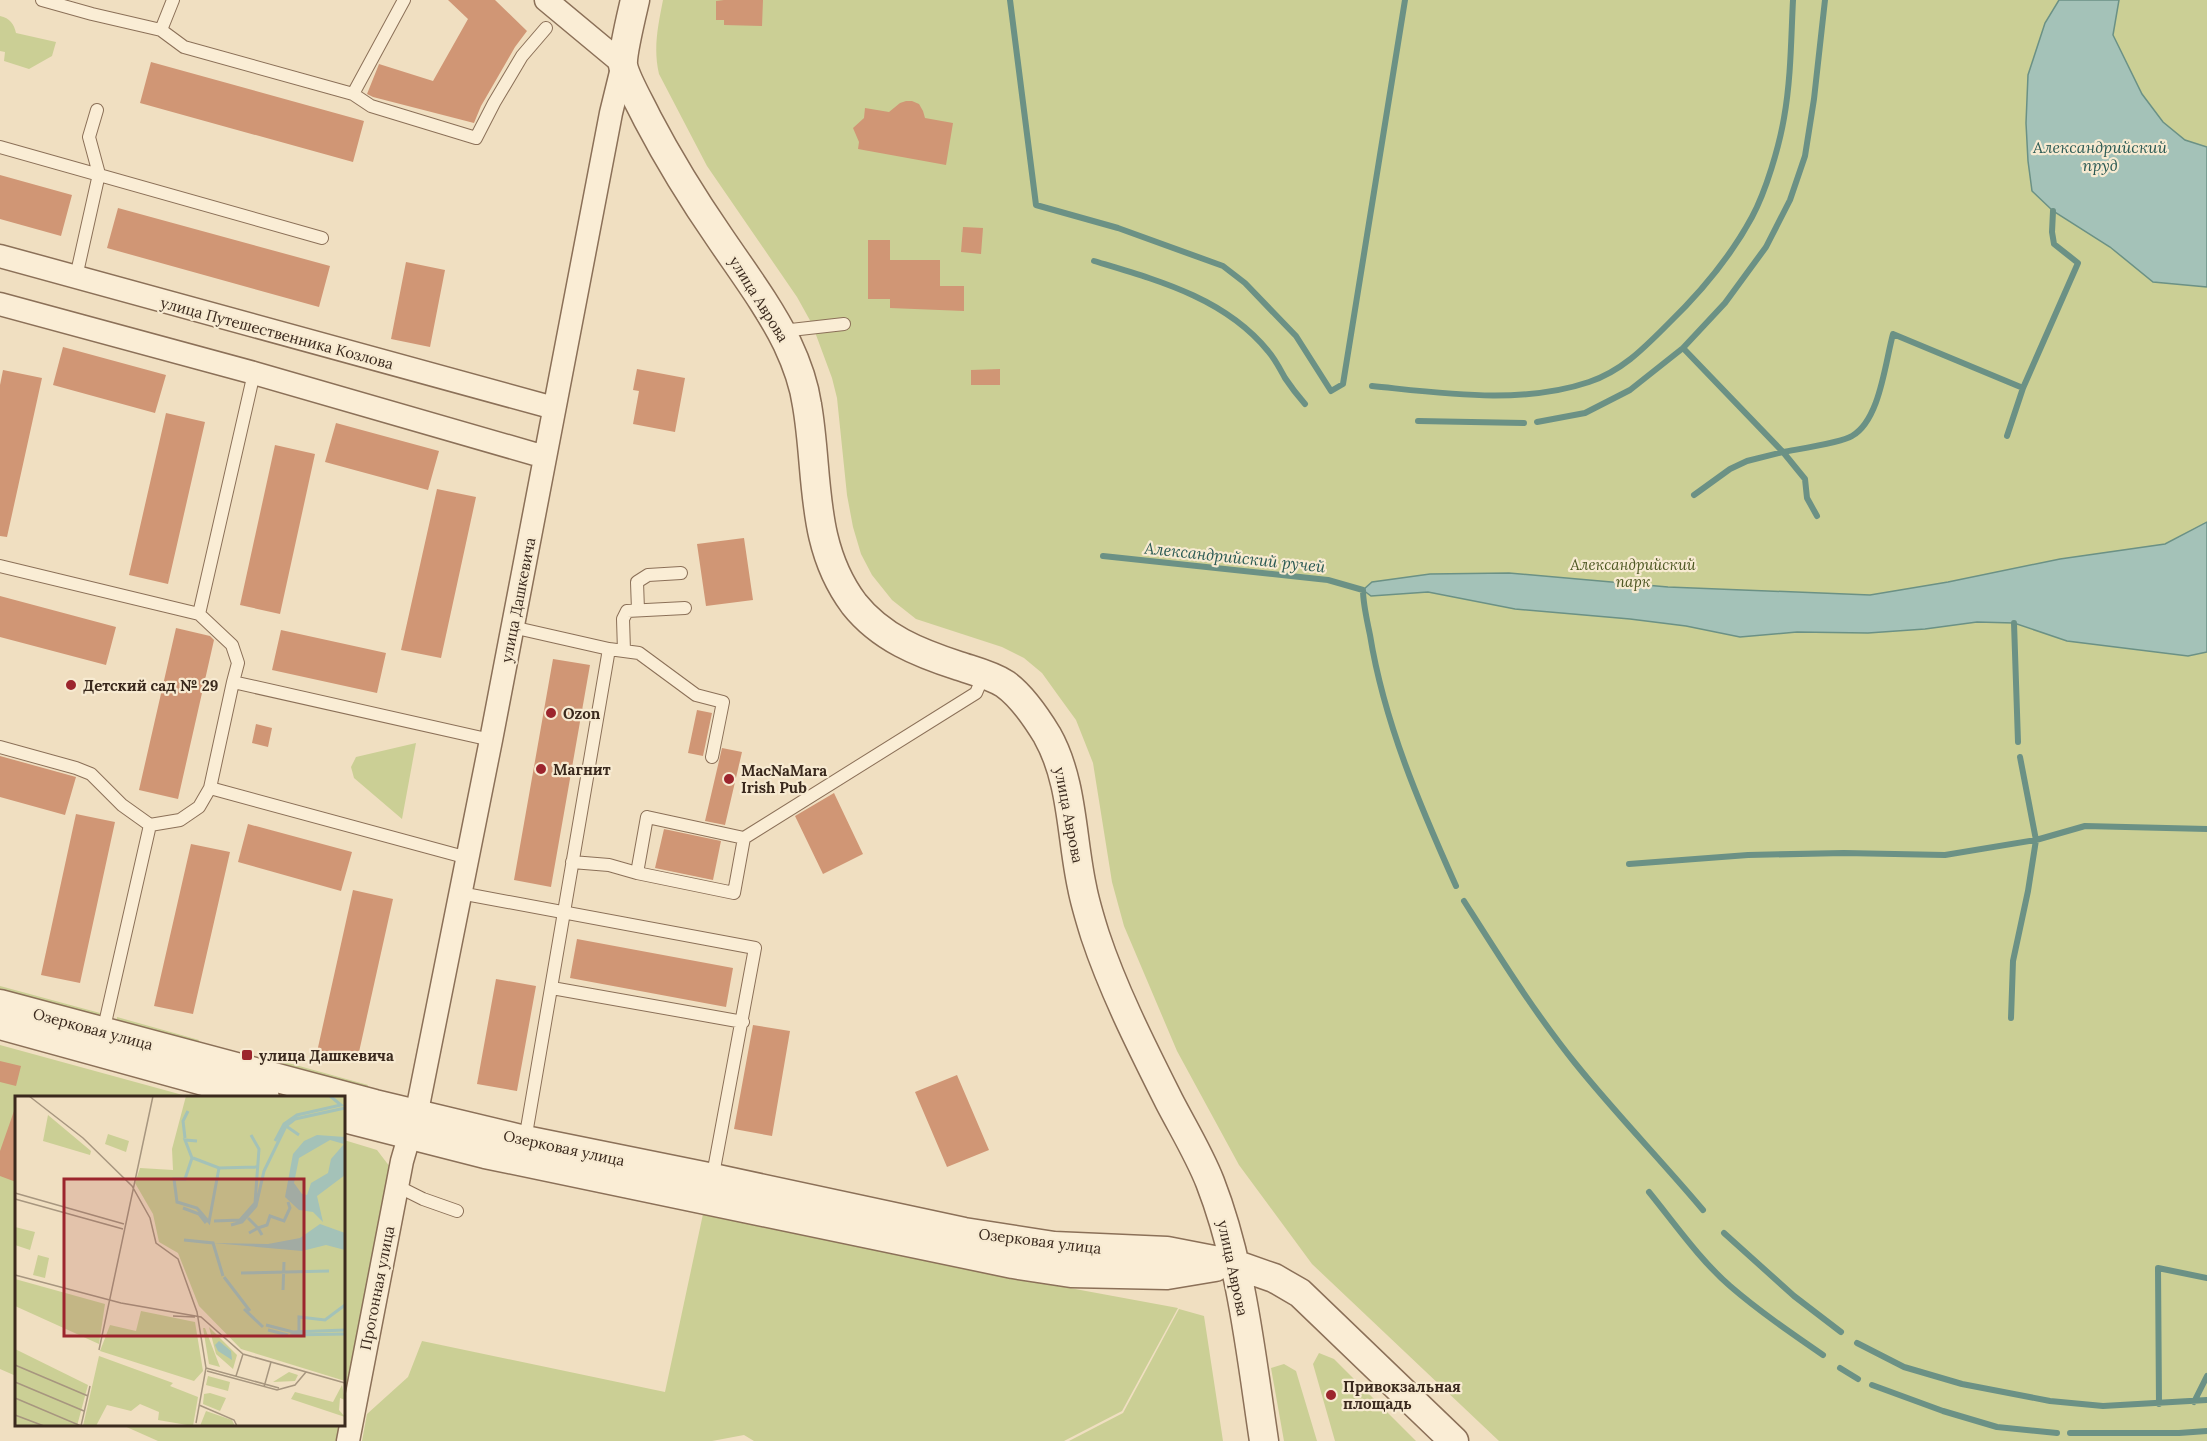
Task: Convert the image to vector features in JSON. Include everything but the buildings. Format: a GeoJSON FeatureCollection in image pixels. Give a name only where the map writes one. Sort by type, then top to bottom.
{"type":"FeatureCollection","features":[{"type":"Feature","properties":{"kind":"street"},"geometry":{"type":"LineString","coordinates":[[546,0],[623,64],[635,0]]}},
{"type":"Feature","properties":{"kind":"street","name":"улица Аврова"},"geometry":{"type":"LineString","coordinates":[[623,64],[639,101],[681,180],[770,311],[792,354],[808,406],[816,496],[822,532],[831,563],[842,585],[856,606],[875,626],[900,644],[1003,682],[1020,696],[1047,735],[1063,772],[1082,888],[1095,934],[1112,979],[1149,1062],[1208,1176],[1223,1217],[1234,1264],[1264,1441]]}},
{"type":"Feature","properties":{"kind":"street","name":"улица Дашкевича"},"geometry":{"type":"LineString","coordinates":[[413,1125],[468,858],[609,124],[623,64]]}},
{"type":"Feature","properties":{"kind":"street","name":"улица Путешественника Козлова"},"geometry":{"type":"LineString","coordinates":[[0,256],[554,408]]}},
{"type":"Feature","properties":{"kind":"street"},"geometry":{"type":"LineString","coordinates":[[0,304],[254,373],[545,457]]}},
{"type":"Feature","properties":{"kind":"street","name":"Озерковая улица"},"geometry":{"type":"LineString","coordinates":[[0,1004],[100,1042],[259,1096]]}},
{"type":"Feature","properties":{"kind":"street","name":"Озерковая улица"},"geometry":{"type":"LineString","coordinates":[[0,1025],[100,1042],[304,1096]]}},
{"type":"Feature","properties":{"kind":"street","name":"Озерковая улица"},"geometry":{"type":"LineString","coordinates":[[345,1107],[413,1125],[485,1154],[710,1189]]}},
{"type":"Feature","properties":{"kind":"street","name":"Озерковая улица"},"geometry":{"type":"LineString","coordinates":[[345,1118],[525,1140],[710,1189],[1013,1264],[1071,1273],[1167,1275],[1234,1264]]}},
{"type":"Feature","properties":{"kind":"street","name":"Прогонная улица"},"geometry":{"type":"LineString","coordinates":[[348,1441],[402,1161],[413,1125]]}},
{"type":"Feature","properties":{"kind":"street"},"geometry":{"type":"LineString","coordinates":[[1234,1264],[1274,1278],[1300,1293],[1454,1441]]}},
{"type":"Feature","properties":{"kind":"lane"},"geometry":{"type":"LineString","coordinates":[[42,0],[161,30],[184,47],[353,94],[371,106],[476,138],[522,56],[546,28]]}},
{"type":"Feature","properties":{"kind":"lane"},"geometry":{"type":"LineString","coordinates":[[89,0],[92,14]]}},
{"type":"Feature","properties":{"kind":"lane"},"geometry":{"type":"LineString","coordinates":[[161,30],[173,0]]}},
{"type":"Feature","properties":{"kind":"lane"},"geometry":{"type":"LineString","coordinates":[[353,94],[404,0]]}},
{"type":"Feature","properties":{"kind":"lane"},"geometry":{"type":"LineString","coordinates":[[76,277],[99,174],[89,137],[97,110]]}},
{"type":"Feature","properties":{"kind":"lane"},"geometry":{"type":"LineString","coordinates":[[0,147],[322,238]]}},
{"type":"Feature","properties":{"kind":"lane"},"geometry":{"type":"LineString","coordinates":[[781,332],[844,324]]}},
{"type":"Feature","properties":{"kind":"lane"},"geometry":{"type":"LineString","coordinates":[[199,614],[254,373]]}},
{"type":"Feature","properties":{"kind":"lane"},"geometry":{"type":"LineString","coordinates":[[0,566],[199,614],[232,645],[238,663],[210,788],[199,807],[180,820],[150,825],[122,805],[91,774],[0,747]]}},
{"type":"Feature","properties":{"kind":"lane"},"geometry":{"type":"LineString","coordinates":[[638,610],[637,582],[648,575],[681,573]]}},
{"type":"Feature","properties":{"kind":"lane"},"geometry":{"type":"LineString","coordinates":[[624,651],[623,619],[627,611],[685,608]]}},
{"type":"Feature","properties":{"kind":"lane"},"geometry":{"type":"LineString","coordinates":[[512,627],[609,649],[639,653],[696,695],[723,702],[712,757]]}},
{"type":"Feature","properties":{"kind":"lane"},"geometry":{"type":"LineString","coordinates":[[525,1140],[609,649]]}},
{"type":"Feature","properties":{"kind":"lane"},"geometry":{"type":"LineString","coordinates":[[637,873],[647,817],[744,838],[976,693],[984,674]]}},
{"type":"Feature","properties":{"kind":"lane"},"geometry":{"type":"LineString","coordinates":[[233,682],[491,740]]}},
{"type":"Feature","properties":{"kind":"lane"},"geometry":{"type":"LineString","coordinates":[[210,788],[468,858]]}},
{"type":"Feature","properties":{"kind":"lane"},"geometry":{"type":"LineString","coordinates":[[100,1042],[150,825]]}},
{"type":"Feature","properties":{"kind":"lane"},"geometry":{"type":"LineString","coordinates":[[572,862],[609,865],[734,893],[744,838]]}},
{"type":"Feature","properties":{"kind":"lane"},"geometry":{"type":"LineString","coordinates":[[460,893],[755,948],[710,1189]]}},
{"type":"Feature","properties":{"kind":"lane"},"geometry":{"type":"LineString","coordinates":[[552,988],[743,1022]]}},
{"type":"Feature","properties":{"kind":"lane"},"geometry":{"type":"LineString","coordinates":[[397,1186],[423,1199],[457,1211]]}},
{"type":"Feature","properties":{"kind":"green space","name":"Александрийский парк"},"geometry":{"type":"Polygon","coordinates":[[[663,0],[2207,0],[2207,1441],[1499,1441],[1312,1264],[1239,1165],[1177,1051],[1124,926],[1112,882],[1093,763],[1076,720],[1042,673],[1024,658],[1002,647],[916,619],[892,600],[872,575],[861,554],[853,527],[847,495],[837,398],[832,378],[812,324],[797,297],[707,166],[659,74],[656,46],[663,0]]]}},
{"type":"Feature","properties":{"kind":"green space"},"geometry":{"type":"Polygon","coordinates":[[[0,16],[11,22],[16,33],[56,42],[52,56],[29,69],[4,61],[5,52],[0,51],[0,16]]]}},
{"type":"Feature","properties":{"kind":"green space"},"geometry":{"type":"Polygon","coordinates":[[[416,743],[402,819],[354,778],[351,767],[356,757],[416,743]]]}},
{"type":"Feature","properties":{"kind":"green space"},"geometry":{"type":"Polygon","coordinates":[[[0,986],[100,1013],[98,1019],[0,993],[0,986]]]}},
{"type":"Feature","properties":{"kind":"green space"},"geometry":{"type":"Polygon","coordinates":[[[117,1017],[199,1040],[197,1046],[116,1024],[117,1017]]]}},
{"type":"Feature","properties":{"kind":"green space"},"geometry":{"type":"Polygon","coordinates":[[[0,1045],[186,1096],[15,1096],[15,1376],[0,1369],[0,1045]]]}},
{"type":"Feature","properties":{"kind":"green space"},"geometry":{"type":"Polygon","coordinates":[[[281,1061],[368,1085],[366,1091],[279,1068],[281,1061]]]}},
{"type":"Feature","properties":{"kind":"green space"},"geometry":{"type":"Polygon","coordinates":[[[345,1140],[377,1150],[390,1167],[345,1412],[345,1140]]]}},
{"type":"Feature","properties":{"kind":"green space"},"geometry":{"type":"Polygon","coordinates":[[[703,1214],[1178,1308],[1122,1411],[1064,1441],[754,1441],[744,1435],[712,1441],[362,1441],[367,1414],[408,1377],[422,1341],[665,1392],[703,1214]]]}},
{"type":"Feature","properties":{"kind":"green space"},"geometry":{"type":"Polygon","coordinates":[[[1179,1309],[1204,1316],[1223,1441],[1069,1441],[1123,1413],[1179,1309]]]}},
{"type":"Feature","properties":{"kind":"green space"},"geometry":{"type":"Polygon","coordinates":[[[1319,1353],[1334,1359],[1416,1441],[1335,1441],[1313,1364],[1319,1353]]]}},
{"type":"Feature","properties":{"kind":"green space"},"geometry":{"type":"Polygon","coordinates":[[[1284,1364],[1296,1371],[1317,1441],[1284,1441],[1271,1368],[1284,1364]]]}},
{"type":"Feature","properties":{"kind":"green space"},"geometry":{"type":"Polygon","coordinates":[[[124,1426],[342,1426],[339,1441],[158,1441],[124,1426]]]}},
{"type":"Feature","properties":{"kind":"water","name":"Александрийский пруд"},"geometry":{"type":"Polygon","coordinates":[[[2059,0],[2119,0],[2113,35],[2142,94],[2163,122],[2185,140],[2207,147],[2207,287],[2153,282],[2110,247],[2053,211],[2032,191],[2026,123],[2028,75],[2045,23],[2059,0]]]}},
{"type":"Feature","properties":{"kind":"water"},"geometry":{"type":"Polygon","coordinates":[[[2207,522],[2207,652],[2188,656],[2067,641],[2014,623],[1977,622],[1868,633],[1797,632],[1740,637],[1686,626],[1630,619],[1515,609],[1428,592],[1371,596],[1363,590],[1372,582],[1430,574],[1509,573],[1668,587],[1870,595],[2060,559],[2165,544],[2207,522]]]}},
{"type":"Feature","properties":{"kind":"waterway"},"geometry":{"type":"LineString","coordinates":[[1010,0],[1036,205],[1118,228],[1223,266],[1245,283],[1296,336],[1331,391],[1343,384],[1405,0]]}},
{"type":"Feature","properties":{"kind":"waterway"},"geometry":{"type":"LineString","coordinates":[[1372,386],[1453,394],[1536,393],[1589,382],[1612,372],[1641,350],[1680,312],[1714,274],[1744,232],[1762,195],[1784,118],[1793,0]]}},
{"type":"Feature","properties":{"kind":"waterway"},"geometry":{"type":"LineString","coordinates":[[1537,422],[1585,413],[1630,390],[1683,348],[1725,303],[1766,247],[1790,200],[1805,156],[1825,0]]}},
{"type":"Feature","properties":{"kind":"waterway"},"geometry":{"type":"LineString","coordinates":[[1683,348],[1783,452],[1846,439],[1861,428],[1869,417],[1880,390],[1893,334],[2023,388],[2078,263],[2054,244],[2053,211]]}},
{"type":"Feature","properties":{"kind":"waterway"},"geometry":{"type":"LineString","coordinates":[[1094,261],[1188,293],[1232,317],[1268,351],[1305,404]]}},
{"type":"Feature","properties":{"kind":"waterway"},"geometry":{"type":"LineString","coordinates":[[2007,436],[2023,388]]}},
{"type":"Feature","properties":{"kind":"waterway"},"geometry":{"type":"LineString","coordinates":[[1418,421],[1524,423]]}},
{"type":"Feature","properties":{"kind":"waterway"},"geometry":{"type":"LineString","coordinates":[[1694,495],[1730,469],[1747,461],[1783,452],[1805,479],[1807,498],[1817,516]]}},
{"type":"Feature","properties":{"kind":"waterway","name":"Александрийский ручей"},"geometry":{"type":"LineString","coordinates":[[1103,556],[1328,580],[1363,590],[1376,667],[1394,732],[1429,825],[1456,886]]}},
{"type":"Feature","properties":{"kind":"waterway"},"geometry":{"type":"LineString","coordinates":[[2014,623],[2018,742]]}},
{"type":"Feature","properties":{"kind":"waterway"},"geometry":{"type":"LineString","coordinates":[[2011,1018],[2013,961],[2036,840],[2020,757]]}},
{"type":"Feature","properties":{"kind":"waterway"},"geometry":{"type":"LineString","coordinates":[[1629,864],[1748,855],[1844,853],[1945,855],[2036,840],[2085,826],[2207,829]]}},
{"type":"Feature","properties":{"kind":"waterway"},"geometry":{"type":"LineString","coordinates":[[1464,901],[1517,984],[1560,1044],[1703,1210]]}},
{"type":"Feature","properties":{"kind":"waterway"},"geometry":{"type":"LineString","coordinates":[[1649,1192],[1719,1276],[1764,1313],[1823,1355]]}},
{"type":"Feature","properties":{"kind":"waterway"},"geometry":{"type":"LineString","coordinates":[[1724,1233],[1794,1296],[1841,1332]]}},
{"type":"Feature","properties":{"kind":"waterway"},"geometry":{"type":"LineString","coordinates":[[2159,1404],[2158,1268],[2207,1278]]}},
{"type":"Feature","properties":{"kind":"waterway"},"geometry":{"type":"LineString","coordinates":[[1857,1343],[1904,1367],[1962,1384],[2050,1401],[2103,1406],[2207,1400]]}},
{"type":"Feature","properties":{"kind":"waterway"},"geometry":{"type":"LineString","coordinates":[[1840,1368],[1858,1379]]}},
{"type":"Feature","properties":{"kind":"waterway"},"geometry":{"type":"LineString","coordinates":[[2194,1402],[2207,1376]]}},
{"type":"Feature","properties":{"kind":"waterway"},"geometry":{"type":"LineString","coordinates":[[1872,1385],[1943,1411],[1997,1427],[2057,1433]]}},
{"type":"Feature","properties":{"kind":"waterway"},"geometry":{"type":"LineString","coordinates":[[2070,1433],[2207,1431]]}},
{"type":"Feature","properties":{"kind":"place","name":"Детский сад № 29"},"geometry":{"type":"Point","coordinates":[71,685]}},
{"type":"Feature","properties":{"kind":"place","name":"Ozon"},"geometry":{"type":"Point","coordinates":[551,713]}},
{"type":"Feature","properties":{"kind":"place","name":"Магнит"},"geometry":{"type":"Point","coordinates":[541,769]}},
{"type":"Feature","properties":{"kind":"place","name":"MacNaMara Irish Pub"},"geometry":{"type":"Point","coordinates":[729,779]}},
{"type":"Feature","properties":{"kind":"place","name":"улица Дашкевича"},"geometry":{"type":"Point","coordinates":[247,1055]}},
{"type":"Feature","properties":{"kind":"place","name":"Привокзальная площадь"},"geometry":{"type":"Point","coordinates":[1331,1395]}}]}
